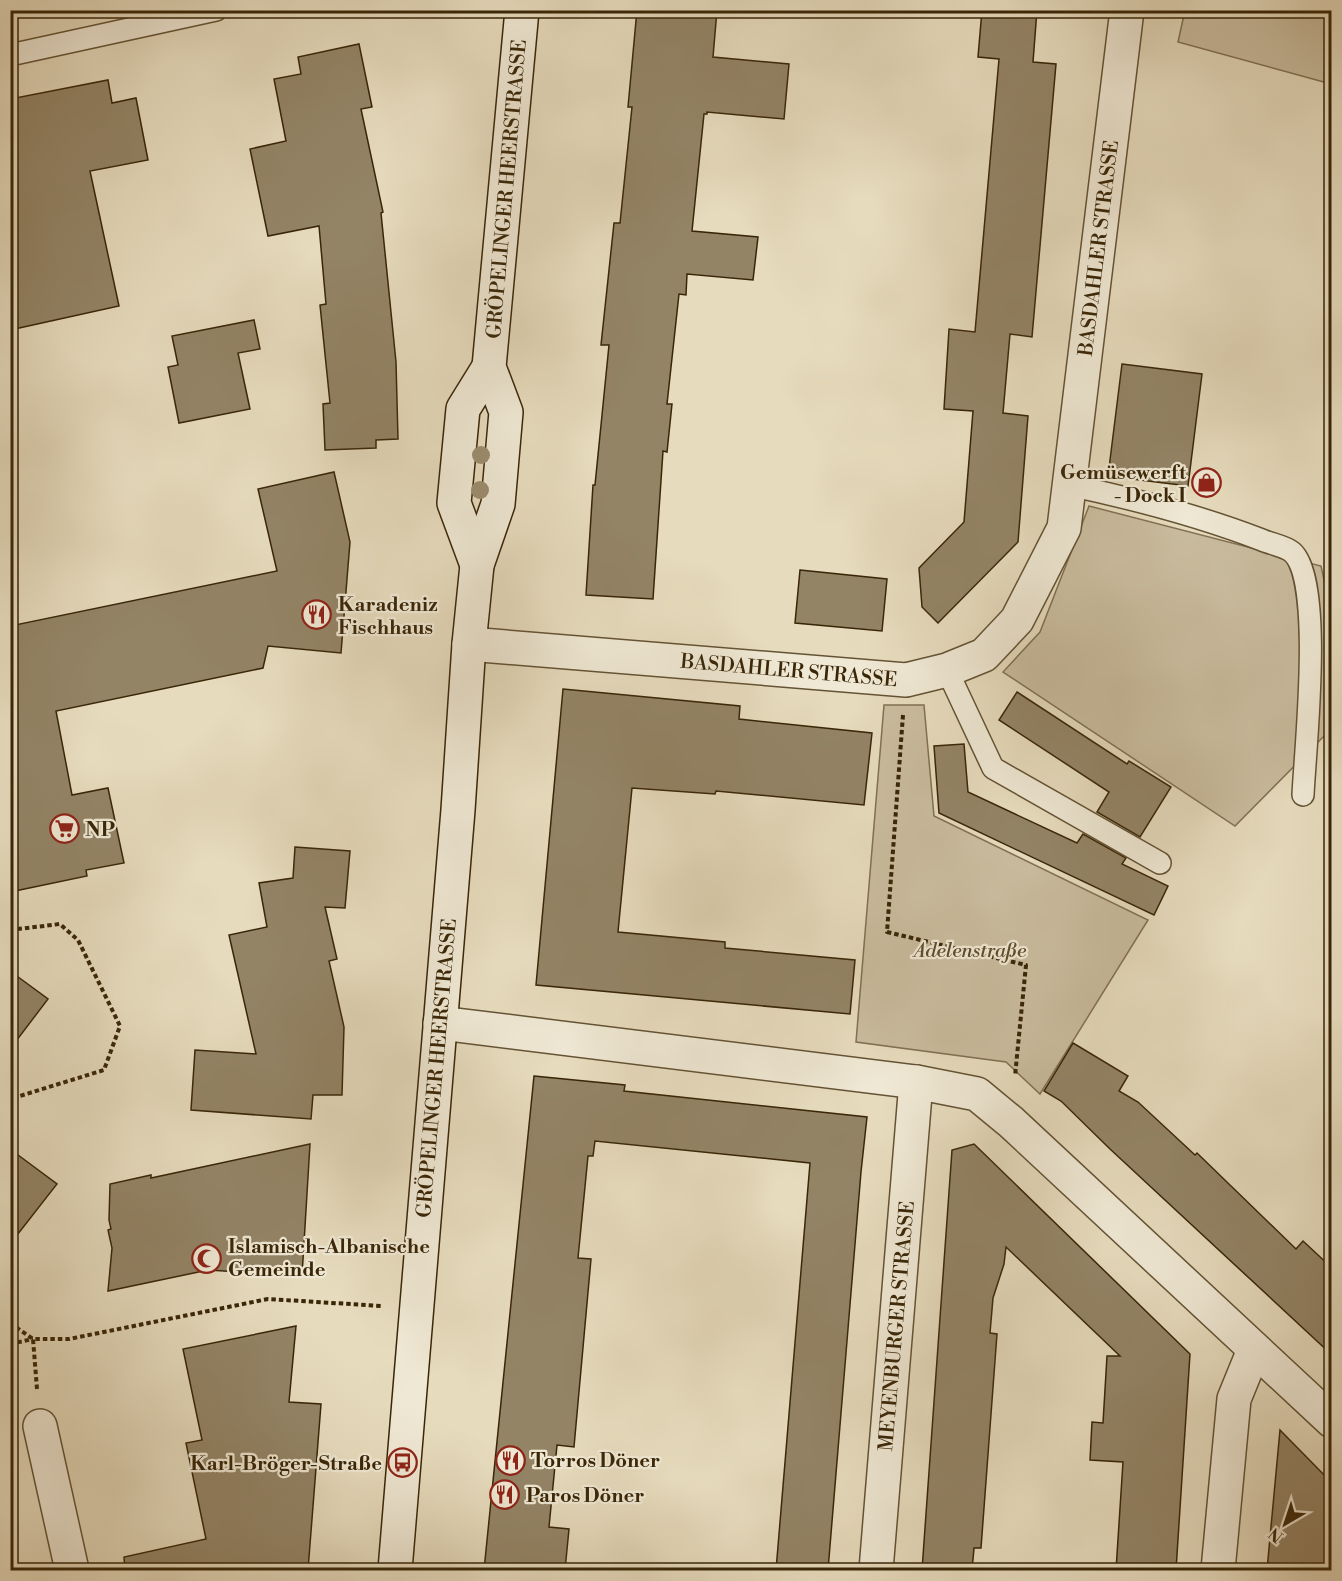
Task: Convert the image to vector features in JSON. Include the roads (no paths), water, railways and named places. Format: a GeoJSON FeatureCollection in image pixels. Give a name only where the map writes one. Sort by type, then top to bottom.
{"type":"FeatureCollection","features":[{"type":"Feature","properties":{"kind":"street","name":"GRÖPELINGER HEERSTRASSE"},"geometry":{"type":"LineString","coordinates":[[395,1570],[469,644],[477,566],[498,504],[506,412],[489,367],[522,10]]}},
{"type":"Feature","properties":{"kind":"street","name":"BASDAHLER STRASSE"},"geometry":{"type":"LineString","coordinates":[[469,644],[906,680],[946,670],[984,656],[1017,620],[1064,528],[1127,10]]}},
{"type":"Feature","properties":{"kind":"street","name":"GRÖPELINGER HEERSTRASSE"},"geometry":{"type":"LineString","coordinates":[[477,566],[454,503],[463,409],[489,367]]}},
{"type":"Feature","properties":{"kind":"street"},"geometry":{"type":"LineString","coordinates":[[440,1023],[916,1082],[977,1094],[1011,1122],[1332,1421]]}},
{"type":"Feature","properties":{"kind":"street","name":"MEYENBURGER STRASSE"},"geometry":{"type":"LineString","coordinates":[[876,1570],[916,1082]]}},
{"type":"Feature","properties":{"kind":"street"},"geometry":{"type":"LineString","coordinates":[[1218,1570],[1234,1399],[1254,1350]]}},
{"type":"Feature","properties":{"kind":"street"},"geometry":{"type":"LineString","coordinates":[[40,1426],[72,1570]]}},
{"type":"Feature","properties":{"kind":"lane"},"geometry":{"type":"LineString","coordinates":[[10,55],[216,10]]}},
{"type":"Feature","properties":{"kind":"lane"},"geometry":{"type":"LineString","coordinates":[[1069,485],[1169,509],[1292,552],[1304,572],[1311,631],[1303,795]]}},
{"type":"Feature","properties":{"kind":"lane"},"geometry":{"type":"LineString","coordinates":[[946,670],[993,768],[1160,863]]}},
{"type":"Feature","properties":{"kind":"place","name":"Gemüsewerft - Dock I"},"geometry":{"type":"Point","coordinates":[1207,483]}},
{"type":"Feature","properties":{"kind":"place","name":"Karadeniz Fischhaus"},"geometry":{"type":"Point","coordinates":[317,615]}},
{"type":"Feature","properties":{"kind":"place","name":"NP"},"geometry":{"type":"Point","coordinates":[64,829]}},
{"type":"Feature","properties":{"kind":"place","name":"Islamisch-Albanische Gemeinde"},"geometry":{"type":"Point","coordinates":[207,1258]}},
{"type":"Feature","properties":{"kind":"place","name":"Torros Döner"},"geometry":{"type":"Point","coordinates":[510,1460]}},
{"type":"Feature","properties":{"kind":"place","name":"Karl-Bröger-Straße"},"geometry":{"type":"Point","coordinates":[403,1463]}},
{"type":"Feature","properties":{"kind":"place","name":"Paros Döner"},"geometry":{"type":"Point","coordinates":[505,1495]}},
{"type":"Feature","properties":{"kind":"park label","name":"Adelenstraße"},"geometry":{"type":"Point","coordinates":[970,950]}}]}
